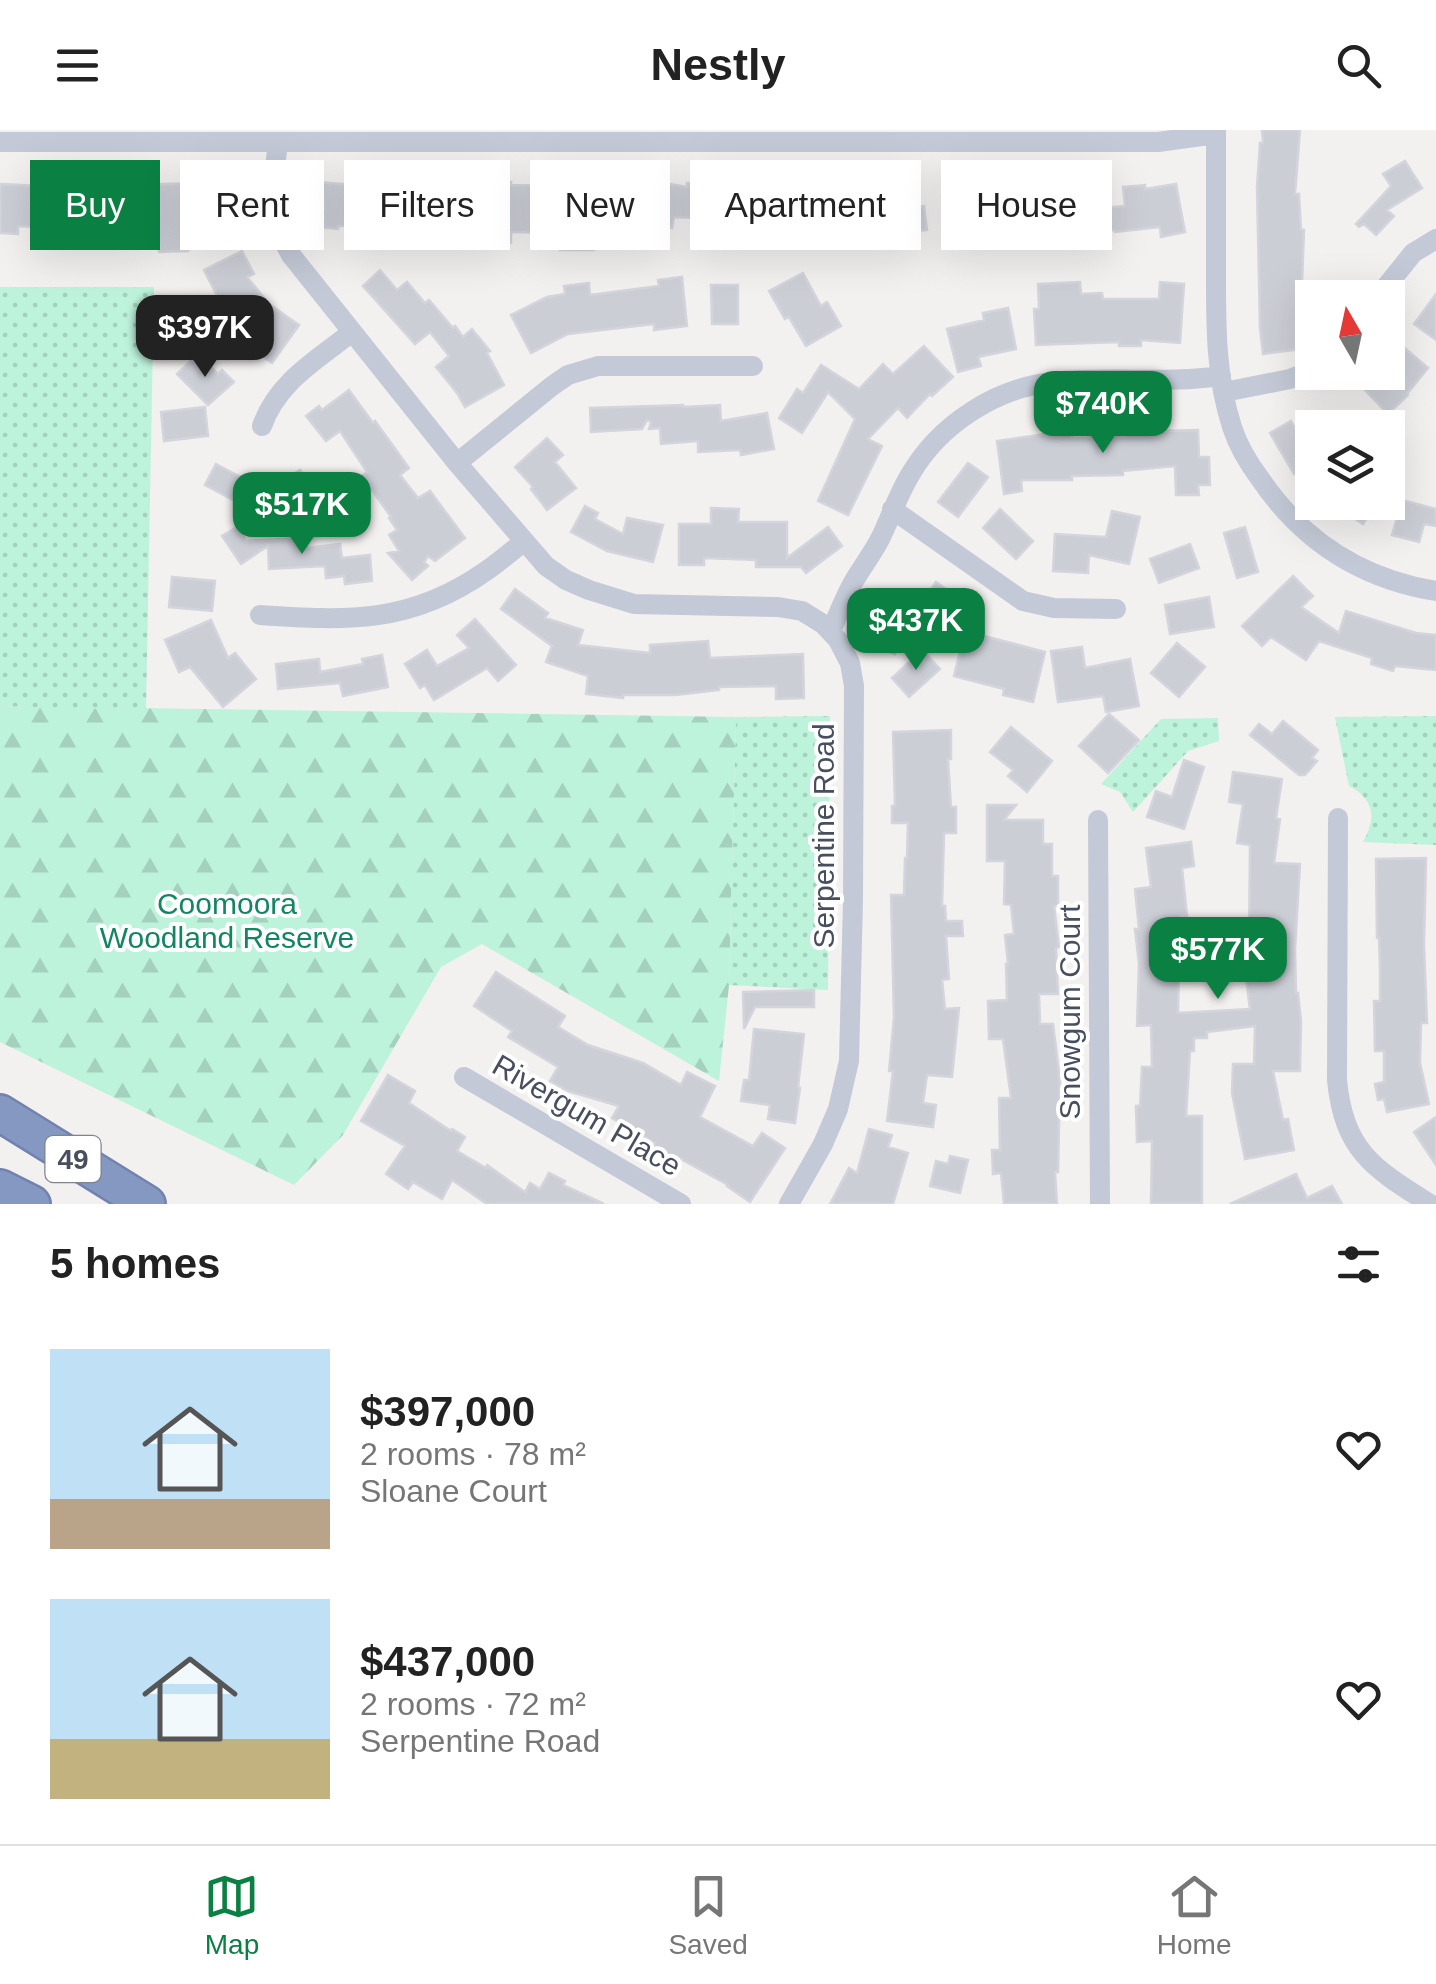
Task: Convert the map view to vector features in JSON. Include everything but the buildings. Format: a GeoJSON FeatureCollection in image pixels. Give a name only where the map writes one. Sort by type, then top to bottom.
{"type":"FeatureCollection","features":[{"type":"Feature","properties":{"kind":"highway","name":"49"},"geometry":{"type":"LineString","coordinates":[[0,1113],[148,1204]]}},
{"type":"Feature","properties":{"kind":"highway","name":"49"},"geometry":{"type":"LineString","coordinates":[[0,1188],[32,1204]]}},
{"type":"Feature","properties":{"kind":"street"},"geometry":{"type":"LineString","coordinates":[[0,142],[115,136],[268,143],[1216,140],[1216,345],[1232,427],[1245,455],[1270,494],[1317,542],[1385,579],[1436,591]]}},
{"type":"Feature","properties":{"kind":"street","name":"Serpentine Road"},"geometry":{"type":"LineString","coordinates":[[268,143],[275,168],[268,191],[278,231],[291,254],[457,462],[546,566],[566,580],[615,600],[657,606],[778,607],[802,612],[830,631],[844,650],[854,686],[849,1061],[838,1109],[789,1204]]}},
{"type":"Feature","properties":{"kind":"street"},"geometry":{"type":"LineString","coordinates":[[1392,280],[1414,253],[1436,239]]}},
{"type":"Feature","properties":{"kind":"street"},"geometry":{"type":"LineString","coordinates":[[262,426],[276,395],[352,332]]}},
{"type":"Feature","properties":{"kind":"street"},"geometry":{"type":"LineString","coordinates":[[457,462],[552,386],[583,369],[616,365],[753,366]]}},
{"type":"Feature","properties":{"kind":"street"},"geometry":{"type":"LineString","coordinates":[[830,631],[922,457],[946,430],[977,408],[1010,393],[1050,382],[1222,384],[1295,377]]}},
{"type":"Feature","properties":{"kind":"street"},"geometry":{"type":"LineString","coordinates":[[892,509],[1022,601],[1054,608],[1116,609]]}},
{"type":"Feature","properties":{"kind":"street"},"geometry":{"type":"LineString","coordinates":[[260,615],[341,619],[406,611],[485,572],[523,542]]}},
{"type":"Feature","properties":{"kind":"street"},"geometry":{"type":"LineString","coordinates":[[813,618],[856,578]]}},
{"type":"Feature","properties":{"kind":"street"},"geometry":{"type":"LineString","coordinates":[[1338,818],[1338,1080],[1344,1120],[1361,1153],[1394,1182],[1430,1204]]}},
{"type":"Feature","properties":{"kind":"street","name":"Snowgum Court"},"geometry":{"type":"LineString","coordinates":[[1098,820],[1100,1204]]}},
{"type":"Feature","properties":{"kind":"street","name":"Rivergum Place"},"geometry":{"type":"LineString","coordinates":[[464,1078],[681,1204]]}},
{"type":"Feature","properties":{"kind":"green space"},"geometry":{"type":"Polygon","coordinates":[[[0,287],[154,287],[146,710],[0,706],[0,287]]]}},
{"type":"Feature","properties":{"kind":"green space","name":"Coomoora Woodland Reserve"},"geometry":{"type":"Polygon","coordinates":[[[0,706],[736,717],[729,985],[719,1081],[482,944],[441,967],[343,1135],[294,1185],[0,1042],[0,706]]]}},
{"type":"Feature","properties":{"kind":"green space"},"geometry":{"type":"Polygon","coordinates":[[[830,716],[828,990],[729,985],[736,717],[830,716]]]}},
{"type":"Feature","properties":{"kind":"green space"},"geometry":{"type":"Polygon","coordinates":[[[1436,716],[1436,845],[1363,842],[1371,810],[1364,797],[1349,786],[1335,717],[1436,716]]]}},
{"type":"Feature","properties":{"kind":"green space"},"geometry":{"type":"Polygon","coordinates":[[[1218,718],[1219,741],[1188,751],[1133,812],[1120,792],[1101,784],[1161,719],[1218,718]]]}}]}
